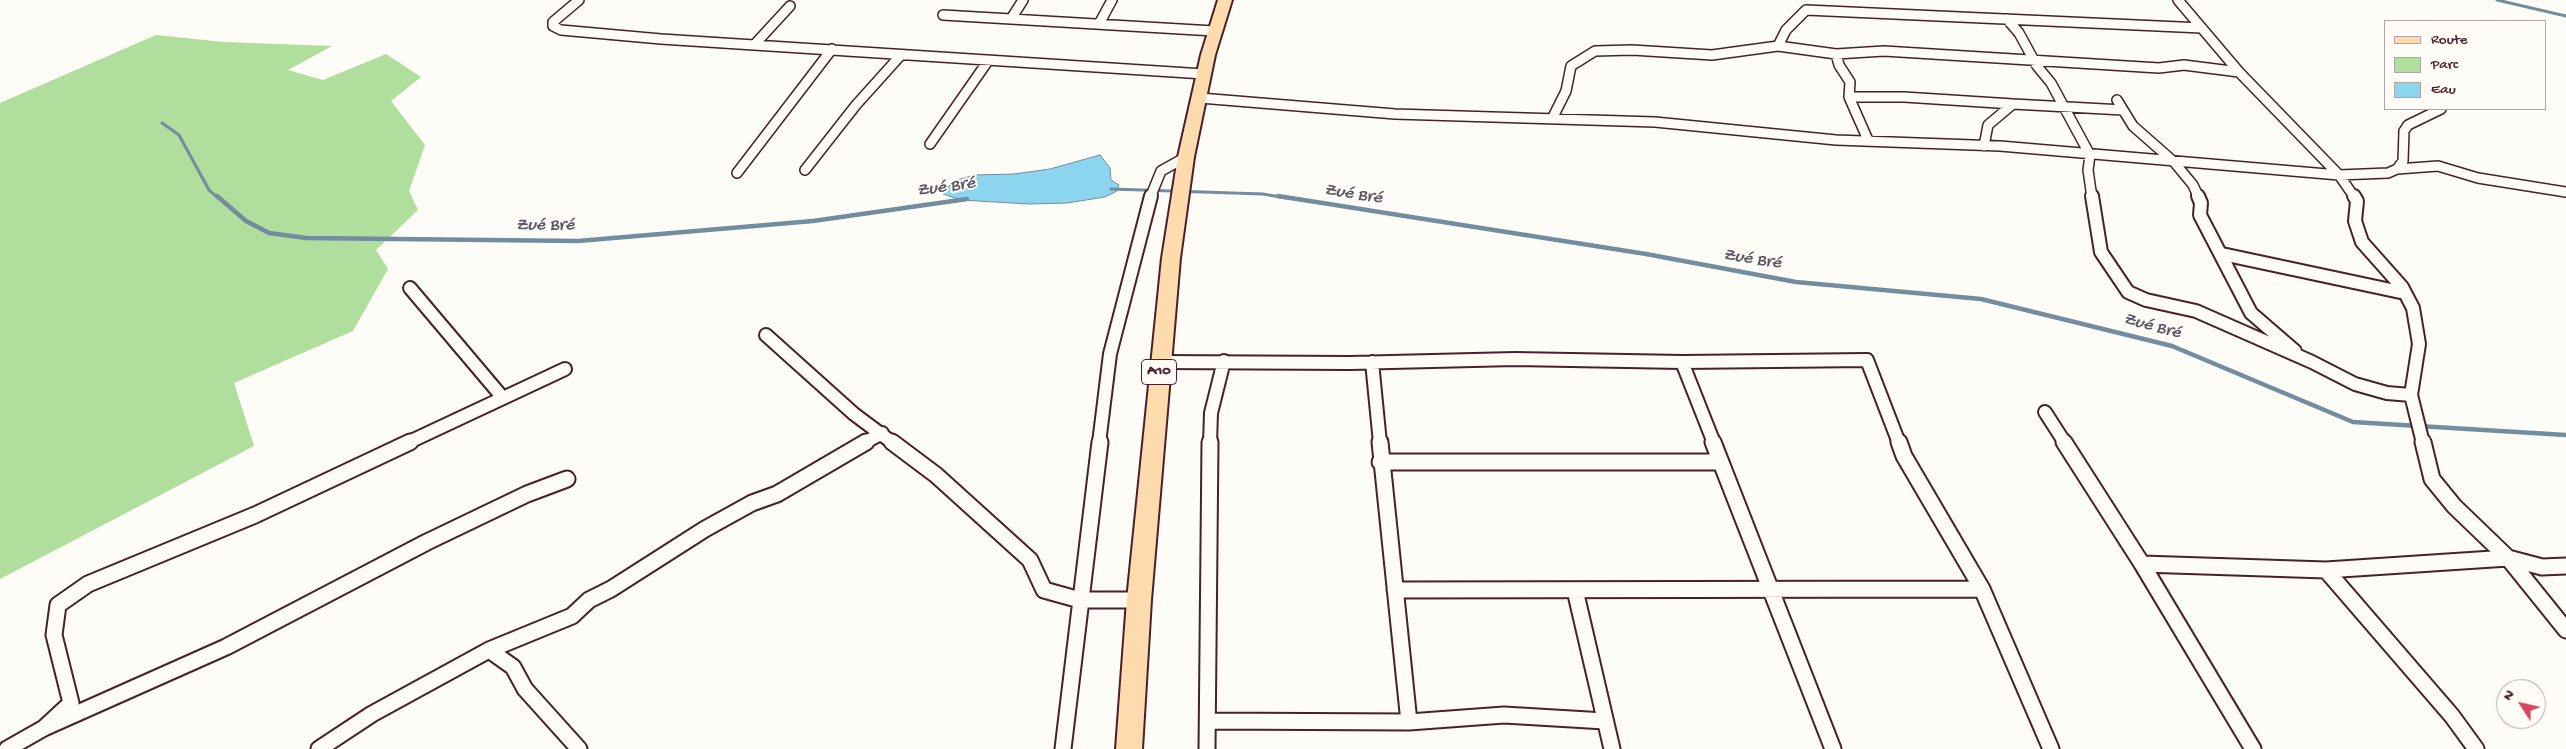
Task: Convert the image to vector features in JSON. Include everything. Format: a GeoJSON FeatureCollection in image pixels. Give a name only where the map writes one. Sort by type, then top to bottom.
{"type":"FeatureCollection","features":[{"type":"Feature","properties":{"kind":"main road","name":"A10"},"geometry":{"type":"LineString","coordinates":[[1130,749],[1139,600],[1171,258],[1186,157],[1214,31],[1226,0]]}},
{"type":"Feature","properties":{"kind":"street"},"geometry":{"type":"LineString","coordinates":[[579,0],[553,22],[553,26],[562,30],[661,39],[1204,74]]}},
{"type":"Feature","properties":{"kind":"street"},"geometry":{"type":"LineString","coordinates":[[1011,19],[1023,0]]}},
{"type":"Feature","properties":{"kind":"street"},"geometry":{"type":"LineString","coordinates":[[1099,24],[1112,0]]}},
{"type":"Feature","properties":{"kind":"street"},"geometry":{"type":"LineString","coordinates":[[2178,0],[2238,72],[2339,175],[2357,201],[2355,222],[2362,242],[2405,294],[2413,308],[2420,344],[2411,395],[2432,479],[2454,506],[2508,558],[2566,630]]}},
{"type":"Feature","properties":{"kind":"street"},"geometry":{"type":"LineString","coordinates":[[755,44],[790,6]]}},
{"type":"Feature","properties":{"kind":"street"},"geometry":{"type":"LineString","coordinates":[[1778,46],[1786,30],[1806,10],[2202,28]]}},
{"type":"Feature","properties":{"kind":"street"},"geometry":{"type":"LineString","coordinates":[[943,15],[1214,31]]}},
{"type":"Feature","properties":{"kind":"street"},"geometry":{"type":"LineString","coordinates":[[2007,19],[2019,33],[2064,107],[2090,155],[2088,170],[2101,252],[2128,292],[2146,300],[2196,311],[2312,362],[2355,384],[2387,393],[2411,395]]}},
{"type":"Feature","properties":{"kind":"street"},"geometry":{"type":"LineString","coordinates":[[1553,117],[1566,90],[1571,66],[1595,51],[1632,50],[1712,55],[1778,46],[1798,47],[1836,54],[1884,51],[2159,68],[2184,65],[2238,72]]}},
{"type":"Feature","properties":{"kind":"street"},"geometry":{"type":"LineString","coordinates":[[737,173],[832,49]]}},
{"type":"Feature","properties":{"kind":"street"},"geometry":{"type":"LineString","coordinates":[[1836,54],[1839,65],[1850,82],[1849,97],[1868,140]]}},
{"type":"Feature","properties":{"kind":"street"},"geometry":{"type":"LineString","coordinates":[[805,170],[856,105],[901,55]]}},
{"type":"Feature","properties":{"kind":"street"},"geometry":{"type":"LineString","coordinates":[[930,144],[963,94],[988,61]]}},
{"type":"Feature","properties":{"kind":"street"},"geometry":{"type":"LineString","coordinates":[[1849,97],[1904,97],[2064,107],[2120,105],[2134,126],[2174,162],[2193,185],[2201,203],[2200,215],[2222,254],[2251,313],[2295,351],[2312,362]]}},
{"type":"Feature","properties":{"kind":"street"},"geometry":{"type":"LineString","coordinates":[[1200,98],[1394,114],[1553,117],[1655,122],[1836,140],[1984,146],[2339,175],[2388,173],[2397,169],[2438,166],[2478,178],[2566,192]]}},
{"type":"Feature","properties":{"kind":"street"},"geometry":{"type":"LineString","coordinates":[[1984,146],[1988,125],[2012,104]]}},
{"type":"Feature","properties":{"kind":"street"},"geometry":{"type":"LineString","coordinates":[[2397,169],[2403,161],[2404,131],[2408,125],[2439,110]]}},
{"type":"Feature","properties":{"kind":"street"},"geometry":{"type":"LineString","coordinates":[[1063,749],[1110,354],[1152,191],[1161,171],[1186,157]]}},
{"type":"Feature","properties":{"kind":"street"},"geometry":{"type":"LineString","coordinates":[[2222,254],[2405,294]]}},
{"type":"Feature","properties":{"kind":"street"},"geometry":{"type":"LineString","coordinates":[[410,288],[503,398]]}},
{"type":"Feature","properties":{"kind":"street"},"geometry":{"type":"LineString","coordinates":[[766,335],[854,414],[936,475],[1030,560],[1044,590],[1080,600],[1139,600]]}},
{"type":"Feature","properties":{"kind":"street"},"geometry":{"type":"LineString","coordinates":[[1160,362],[1372,362],[1515,359],[1682,362],[1867,360],[1904,456],[1982,589],[2051,749]]}},
{"type":"Feature","properties":{"kind":"street"},"geometry":{"type":"LineString","coordinates":[[1207,749],[1209,721],[1208,545],[1212,413],[1224,361]]}},
{"type":"Feature","properties":{"kind":"street"},"geometry":{"type":"LineString","coordinates":[[1372,362],[1380,462],[1409,722]]}},
{"type":"Feature","properties":{"kind":"street"},"geometry":{"type":"LineString","coordinates":[[1682,362],[1833,749]]}},
{"type":"Feature","properties":{"kind":"street"},"geometry":{"type":"LineString","coordinates":[[44,728],[71,703],[54,635],[58,605],[88,584],[255,515],[566,368]]}},
{"type":"Feature","properties":{"kind":"street"},"geometry":{"type":"LineString","coordinates":[[2045,412],[2142,564],[2253,749]]}},
{"type":"Feature","properties":{"kind":"street"},"geometry":{"type":"LineString","coordinates":[[319,749],[372,714],[489,650],[572,616],[589,600],[611,589],[705,530],[752,503],[777,494],[882,433]]}},
{"type":"Feature","properties":{"kind":"street"},"geometry":{"type":"LineString","coordinates":[[1380,462],[1721,462]]}},
{"type":"Feature","properties":{"kind":"street"},"geometry":{"type":"LineString","coordinates":[[7,749],[44,728],[226,646],[427,542],[527,494],[567,479]]}},
{"type":"Feature","properties":{"kind":"street"},"geometry":{"type":"LineString","coordinates":[[2142,564],[2326,570],[2508,558],[2542,566],[2566,566]]}},
{"type":"Feature","properties":{"kind":"street"},"geometry":{"type":"LineString","coordinates":[[2326,570],[2452,716],[2476,749]]}},
{"type":"Feature","properties":{"kind":"street"},"geometry":{"type":"LineString","coordinates":[[1394,590],[1982,589]]}},
{"type":"Feature","properties":{"kind":"street"},"geometry":{"type":"LineString","coordinates":[[1575,590],[1612,749]]}},
{"type":"Feature","properties":{"kind":"street"},"geometry":{"type":"LineString","coordinates":[[489,650],[513,667],[526,689],[579,749]]}},
{"type":"Feature","properties":{"kind":"street"},"geometry":{"type":"LineString","coordinates":[[1209,721],[1409,722],[1504,715],[1605,722]]}},
{"type":"Feature","properties":{"kind":"green space"},"geometry":{"type":"Polygon","coordinates":[[[156,35],[224,42],[332,46],[288,70],[323,80],[386,54],[421,77],[391,101],[425,145],[409,191],[418,210],[376,250],[388,269],[353,331],[234,383],[254,446],[0,579],[0,103],[156,35]]]}},
{"type":"Feature","properties":{"kind":"water"},"geometry":{"type":"Polygon","coordinates":[[[1100,155],[1110,168],[1111,180],[1119,185],[1117,191],[1105,197],[1067,203],[1029,204],[961,200],[943,194],[953,181],[975,175],[1014,174],[1050,169],[1100,155]]]}},
{"type":"Feature","properties":{"kind":"waterway"},"geometry":{"type":"LineString","coordinates":[[2497,0],[2566,16]]}},
{"type":"Feature","properties":{"kind":"waterway","name":"Zué Bré"},"geometry":{"type":"LineString","coordinates":[[162,123],[179,135],[209,190],[218,198]]}},
{"type":"Feature","properties":{"kind":"waterway","name":"Zué Bré"},"geometry":{"type":"LineString","coordinates":[[1111,189],[1263,194],[1286,198]]}},
{"type":"Feature","properties":{"kind":"waterway","name":"Zué Bré"},"geometry":{"type":"LineString","coordinates":[[217,196],[246,221],[269,233],[306,238],[578,241],[813,221],[967,199]]}},
{"type":"Feature","properties":{"kind":"waterway","name":"Zué Bré"},"geometry":{"type":"LineString","coordinates":[[1278,196],[1646,254],[1796,282],[1981,299],[2172,346],[2353,422],[2566,435]]}}]}
